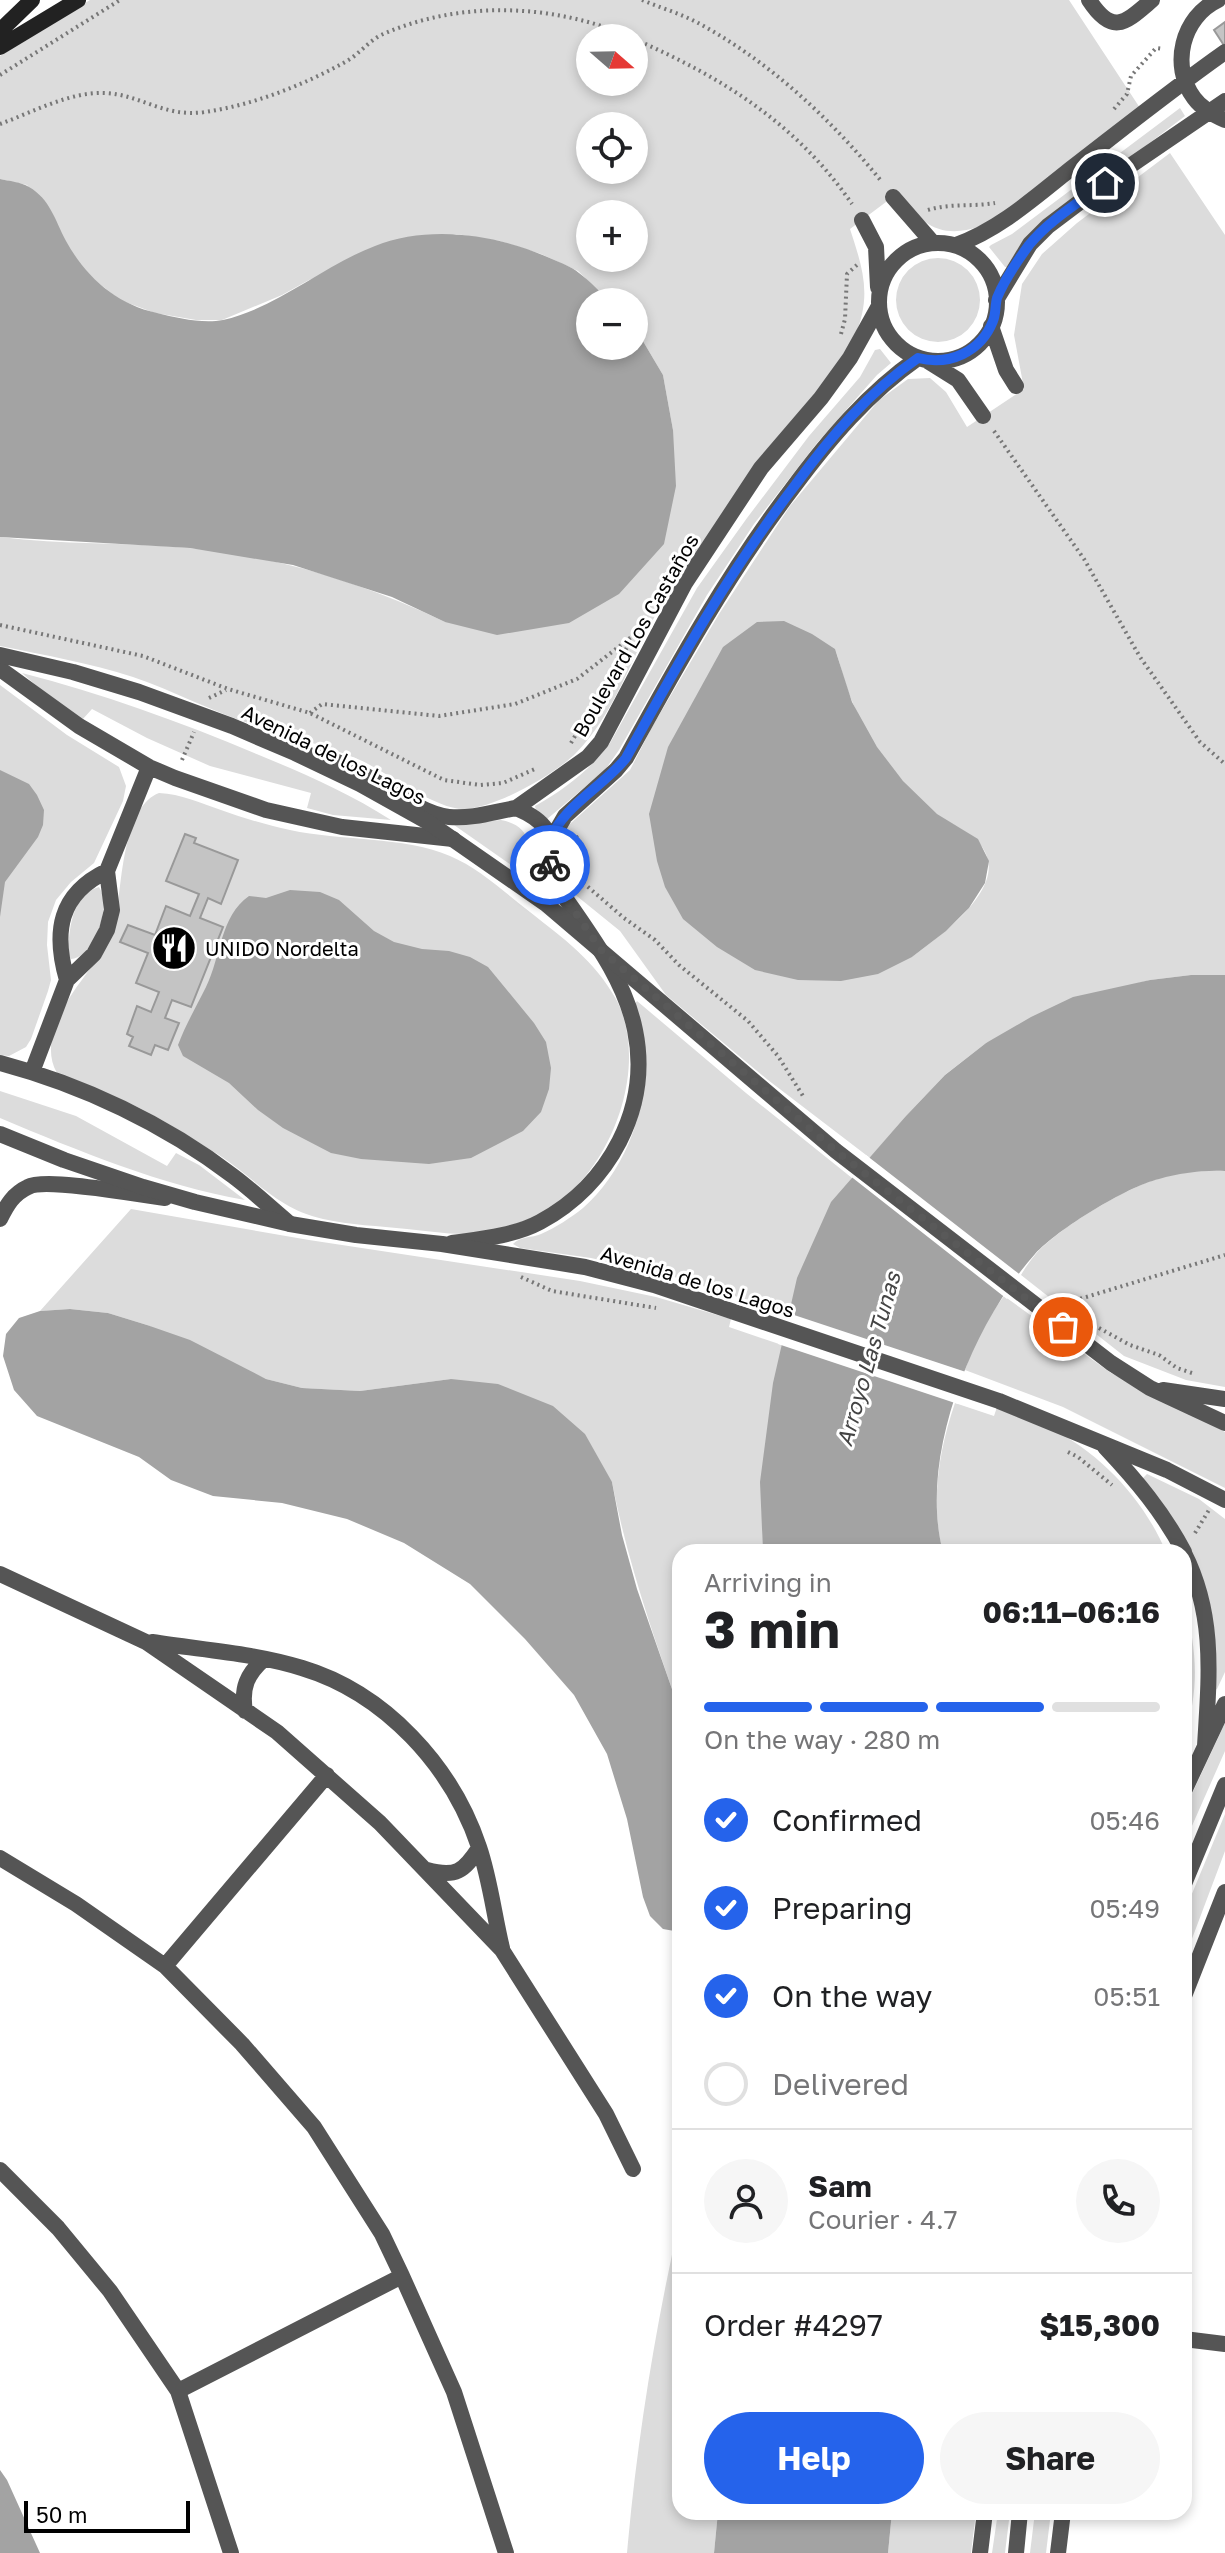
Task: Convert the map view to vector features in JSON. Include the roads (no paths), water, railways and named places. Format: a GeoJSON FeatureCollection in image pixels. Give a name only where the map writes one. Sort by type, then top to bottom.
{"type":"FeatureCollection","features":[{"type":"Feature","properties":{"kind":"main road"},"geometry":{"type":"LineString","coordinates":[[0,31],[32,0]]}},
{"type":"Feature","properties":{"kind":"main road"},"geometry":{"type":"LineString","coordinates":[[0,47],[78,0]]}},
{"type":"Feature","properties":{"kind":"street"},"geometry":{"type":"LineString","coordinates":[[1089,0],[1103,18],[1121,23],[1128,21],[1152,0]]}},
{"type":"Feature","properties":{"kind":"street"},"geometry":{"type":"LineString","coordinates":[[1218,0],[1209,4],[1194,19],[1184,38],[1182,52],[1184,81],[1194,99],[1209,113],[1225,120]]}},
{"type":"Feature","properties":{"kind":"street"},"geometry":{"type":"LineString","coordinates":[[956,245],[981,236],[1022,207],[1225,52]]}},
{"type":"Feature","properties":{"kind":"street"},"geometry":{"type":"LineString","coordinates":[[996,300],[1030,244],[1048,226],[1225,101]]}},
{"type":"Feature","properties":{"kind":"street"},"geometry":{"type":"LineString","coordinates":[[893,197],[933,243]]}},
{"type":"Feature","properties":{"kind":"street"},"geometry":{"type":"LineString","coordinates":[[862,220],[876,247],[882,323],[891,338],[903,349],[958,380],[983,416]]}},
{"type":"Feature","properties":{"kind":"street"},"geometry":{"type":"LineString","coordinates":[[550,842],[565,816],[626,758],[673,672],[756,536],[802,474],[860,406],[888,379],[921,358],[945,360],[964,355],[980,342],[996,313],[993,282],[985,266],[956,245],[933,243],[914,247],[897,259],[885,275],[879,300]]}},
{"type":"Feature","properties":{"kind":"street","name":"Boulevard Los Castaños"},"geometry":{"type":"LineString","coordinates":[[295,753],[328,758],[350,767],[429,811],[446,817],[492,814],[516,808],[588,757],[601,742],[685,583],[761,468],[821,398],[850,358],[879,300]]}},
{"type":"Feature","properties":{"kind":"street"},"geometry":{"type":"LineString","coordinates":[[991,326],[1006,370],[1016,386]]}},
{"type":"Feature","properties":{"kind":"street","name":"Avenida de los Lagos"},"geometry":{"type":"LineString","coordinates":[[0,655],[73,672],[201,715],[295,753],[360,784],[453,839],[546,904],[836,1151],[1111,1363],[1150,1388],[1225,1423]]}},
{"type":"Feature","properties":{"kind":"street"},"geometry":{"type":"LineString","coordinates":[[0,669],[79,726],[149,767],[175,778],[266,810],[342,827],[453,839]]}},
{"type":"Feature","properties":{"kind":"street"},"geometry":{"type":"LineString","coordinates":[[32,1072],[67,980],[94,954],[107,930],[112,910],[107,871],[149,767]]}},
{"type":"Feature","properties":{"kind":"street"},"geometry":{"type":"LineString","coordinates":[[442,1244],[495,1237],[538,1224],[573,1202],[615,1153],[631,1113],[639,1071],[635,1029],[623,995],[602,951],[551,875],[550,842],[541,821],[516,808]]}},
{"type":"Feature","properties":{"kind":"street"},"geometry":{"type":"LineString","coordinates":[[67,980],[59,942],[65,915],[73,895],[90,880],[107,871]]}},
{"type":"Feature","properties":{"kind":"street"},"geometry":{"type":"LineString","coordinates":[[0,1063],[32,1072],[117,1106],[175,1137],[232,1175],[290,1224]]}},
{"type":"Feature","properties":{"kind":"street","name":"Avenida de los Lagos"},"geometry":{"type":"LineString","coordinates":[[0,1134],[104,1174],[195,1202],[290,1224],[585,1267],[654,1285],[999,1401],[1099,1440],[1221,1498]]}},
{"type":"Feature","properties":{"kind":"street"},"geometry":{"type":"LineString","coordinates":[[0,1219],[11,1199],[31,1184],[63,1185],[195,1202]]}},
{"type":"Feature","properties":{"kind":"street"},"geometry":{"type":"LineString","coordinates":[[1150,1388],[1225,1399]]}},
{"type":"Feature","properties":{"kind":"street"},"geometry":{"type":"LineString","coordinates":[[1099,1440],[1139,1483],[1179,1544]]}},
{"type":"Feature","properties":{"kind":"street"},"geometry":{"type":"LineString","coordinates":[[1192,1570],[1206,1620],[1210,1663],[1205,1746]]}},
{"type":"Feature","properties":{"kind":"street"},"geometry":{"type":"LineString","coordinates":[[0,1574],[146,1642],[277,1732],[380,1823],[502,1950],[606,2114],[633,2169]]}},
{"type":"Feature","properties":{"kind":"street"},"geometry":{"type":"LineString","coordinates":[[146,1642],[264,1659],[303,1668],[344,1686],[375,1705],[405,1730],[448,1782],[479,1848],[502,1950]]}},
{"type":"Feature","properties":{"kind":"street"},"geometry":{"type":"LineString","coordinates":[[245,1711],[245,1684],[252,1669],[264,1659]]}},
{"type":"Feature","properties":{"kind":"street"},"geometry":{"type":"LineString","coordinates":[[1192,1774],[1225,1704]]}},
{"type":"Feature","properties":{"kind":"street"},"geometry":{"type":"LineString","coordinates":[[165,1966],[327,1775]]}},
{"type":"Feature","properties":{"kind":"street"},"geometry":{"type":"LineString","coordinates":[[1192,1865],[1225,1785]]}},
{"type":"Feature","properties":{"kind":"street"},"geometry":{"type":"LineString","coordinates":[[426,1870],[444,1874],[458,1872],[468,1865],[479,1848]]}},
{"type":"Feature","properties":{"kind":"street"},"geometry":{"type":"LineString","coordinates":[[0,1858],[76,1904],[165,1966],[242,2044],[314,2127],[382,2234],[402,2276],[454,2392],[506,2553]]}},
{"type":"Feature","properties":{"kind":"street"},"geometry":{"type":"LineString","coordinates":[[1192,1976],[1225,1892]]}},
{"type":"Feature","properties":{"kind":"street"},"geometry":{"type":"LineString","coordinates":[[0,2170],[58,2228],[110,2291],[178,2391],[231,2553]]}},
{"type":"Feature","properties":{"kind":"street"},"geometry":{"type":"LineString","coordinates":[[178,2391],[402,2276]]}},
{"type":"Feature","properties":{"kind":"street"},"geometry":{"type":"LineString","coordinates":[[1192,2340],[1225,2344]]}},
{"type":"Feature","properties":{"kind":"street"},"geometry":{"type":"LineString","coordinates":[[980,2553],[984,2520]]}},
{"type":"Feature","properties":{"kind":"street"},"geometry":{"type":"LineString","coordinates":[[1016,2553],[1019,2520]]}},
{"type":"Feature","properties":{"kind":"street"},"geometry":{"type":"LineString","coordinates":[[1058,2553],[1062,2520]]}},
{"type":"Feature","properties":{"kind":"water"},"geometry":{"type":"Polygon","coordinates":[[[0,179],[26,185],[36,192],[51,211],[83,266],[115,296],[142,309],[190,320],[223,320],[262,306],[375,246],[419,235],[465,235],[531,251],[570,267],[595,288],[576,288],[576,360],[648,360],[648,350],[663,375],[673,430],[676,486],[664,544],[619,594],[569,623],[497,635],[445,622],[392,597],[293,565],[190,548],[0,537],[0,179]]]}},
{"type":"Feature","properties":{"kind":"water"},"geometry":{"type":"Polygon","coordinates":[[[784,621],[835,649],[852,702],[877,747],[903,781],[937,814],[978,839],[989,861],[985,883],[969,908],[946,931],[912,957],[878,974],[841,981],[798,980],[755,970],[717,947],[683,919],[665,887],[657,861],[649,814],[668,747],[723,647],[757,622],[784,621]]]}},
{"type":"Feature","properties":{"kind":"water"},"geometry":{"type":"Polygon","coordinates":[[[0,770],[29,784],[44,810],[38,837],[5,882],[0,917],[0,770]]]}},
{"type":"Feature","properties":{"kind":"water"},"geometry":{"type":"Polygon","coordinates":[[[290,890],[320,892],[339,900],[374,931],[394,942],[449,951],[470,957],[488,967],[546,1042],[551,1068],[549,1089],[541,1112],[523,1131],[471,1158],[429,1164],[361,1159],[331,1153],[283,1128],[229,1083],[183,1056],[178,1045],[211,975],[232,914],[249,896],[266,898],[290,890]]]}},
{"type":"Feature","properties":{"kind":"water","name":"Arroyo Las Tunas"},"geometry":{"type":"Polygon","coordinates":[[[1225,975],[1225,1171],[1167,1177],[1145,1183],[1111,1200],[1046,1244],[1012,1283],[972,1354],[956,1394],[938,1476],[937,1515],[942,1544],[763,1544],[760,1482],[773,1383],[797,1278],[831,1202],[945,1075],[986,1043],[1073,997],[1150,980],[1225,975]]]}},
{"type":"Feature","properties":{"kind":"water"},"geometry":{"type":"Polygon","coordinates":[[[70,1309],[108,1313],[190,1340],[266,1379],[302,1388],[360,1391],[451,1379],[498,1384],[553,1406],[585,1434],[612,1482],[637,1589],[672,1689],[672,1931],[663,1929],[650,1916],[643,1897],[627,1819],[607,1754],[574,1695],[525,1639],[470,1584],[404,1543],[347,1519],[282,1503],[213,1496],[171,1480],[139,1457],[37,1416],[14,1390],[3,1356],[6,1334],[19,1318],[40,1311],[70,1309]]]}},
{"type":"Feature","properties":{"kind":"water"},"geometry":{"type":"Polygon","coordinates":[[[0,2470],[7,2480],[40,2553],[0,2553],[0,2470]]]}},
{"type":"Feature","properties":{"kind":"water"},"geometry":{"type":"Polygon","coordinates":[[[717,2520],[891,2520],[888,2553],[714,2553],[717,2520]]]}},
{"type":"Feature","properties":{"kind":"place","name":"UNIDO Nordelta"},"geometry":{"type":"Point","coordinates":[174,948]}}]}
